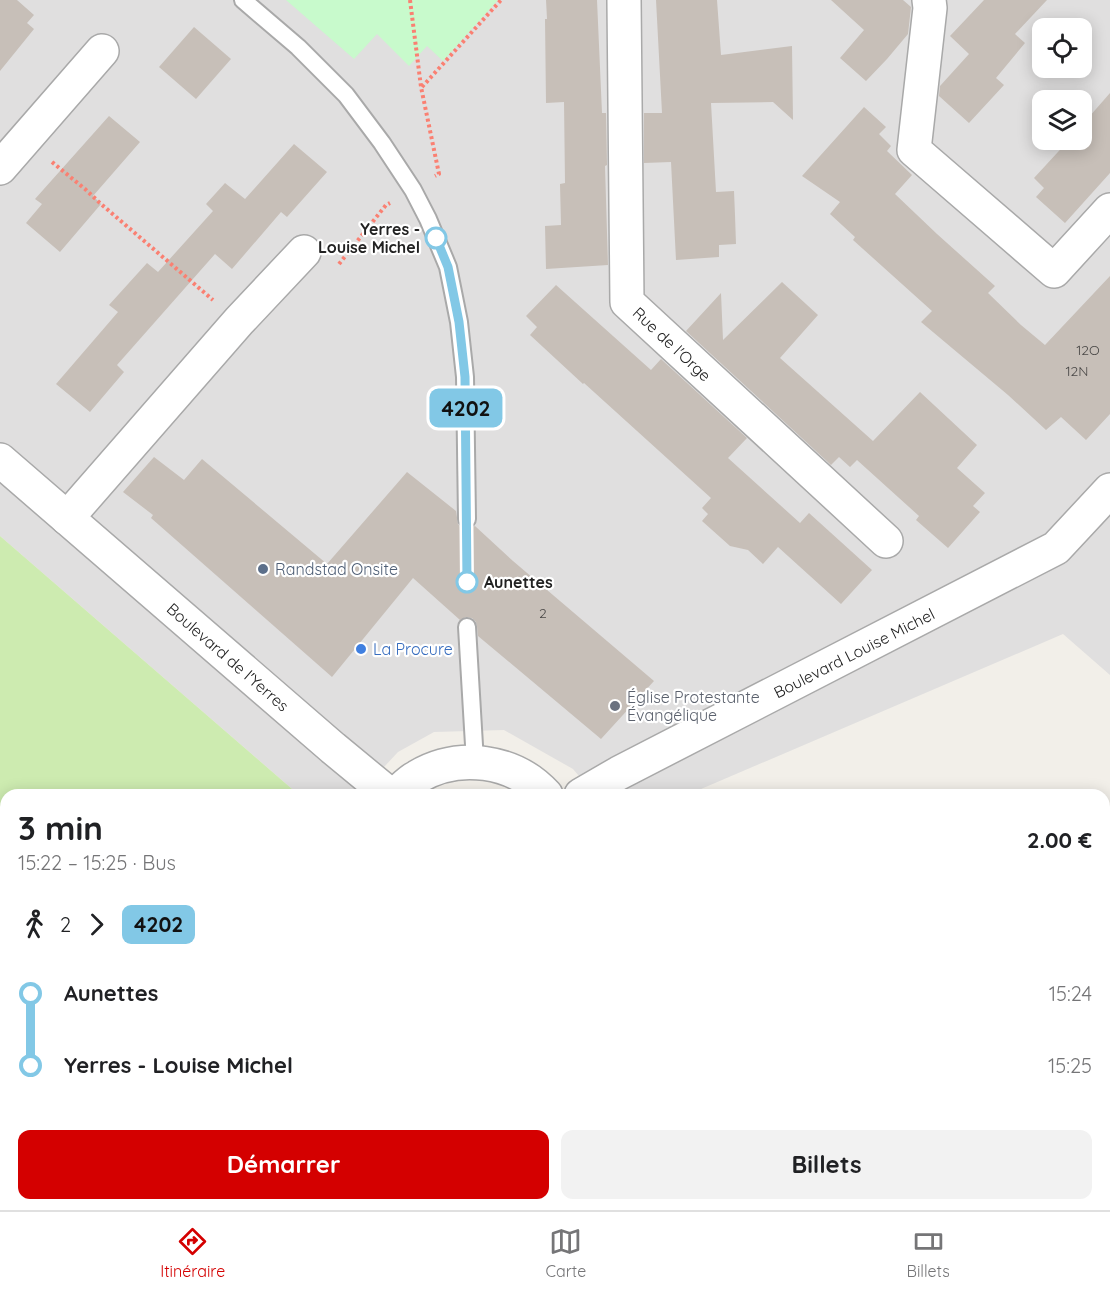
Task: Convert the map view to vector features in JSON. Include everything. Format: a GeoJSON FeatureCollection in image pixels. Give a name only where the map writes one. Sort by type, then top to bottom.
{"type":"FeatureCollection","features":[{"type":"Feature","properties":{"kind":"street","name":"Rue de l'Orge"},"geometry":{"type":"LineString","coordinates":[[624,0],[627,302],[886,542]]}},
{"type":"Feature","properties":{"kind":"street"},"geometry":{"type":"LineString","coordinates":[[929,0],[914,150],[1054,271],[1110,210]]}},
{"type":"Feature","properties":{"kind":"street"},"geometry":{"type":"LineString","coordinates":[[0,168],[102,51]]}},
{"type":"Feature","properties":{"kind":"street"},"geometry":{"type":"LineString","coordinates":[[67,518],[239,321],[304,252]]}},
{"type":"Feature","properties":{"kind":"street","name":"Boulevard de l'Yerres"},"geometry":{"type":"LineString","coordinates":[[0,460],[383,789]]}},
{"type":"Feature","properties":{"kind":"street","name":"Boulevard Louise Michel"},"geometry":{"type":"LineString","coordinates":[[591,789],[1056,548],[1110,490]]}},
{"type":"Feature","properties":{"kind":"street"},"geometry":{"type":"LineString","coordinates":[[402,789],[416,777],[445,765],[475,762],[507,768],[536,784],[541,789]]}},
{"type":"Feature","properties":{"kind":"lane"},"geometry":{"type":"LineString","coordinates":[[243,0],[298,47],[346,95],[382,143],[413,190],[428,219],[448,267],[459,322],[465,377],[467,519]]}},
{"type":"Feature","properties":{"kind":"lane"},"geometry":{"type":"LineString","coordinates":[[467,627],[475,762]]}},
{"type":"Feature","properties":{"kind":"path"},"geometry":{"type":"LineString","coordinates":[[304,252],[332,272],[386,205],[439,174],[421,87],[411,0]]}},
{"type":"Feature","properties":{"kind":"path"},"geometry":{"type":"LineString","coordinates":[[421,87],[501,0]]}},
{"type":"Feature","properties":{"kind":"path"},"geometry":{"type":"LineString","coordinates":[[25,141],[85,189],[239,321]]}},
{"type":"Feature","properties":{"kind":"shaded area"},"geometry":{"type":"Polygon","coordinates":[[[0,0],[1110,0],[1110,675],[1063,634],[701,789],[590,789],[573,769],[504,730],[434,732],[398,752],[364,789],[292,789],[0,536],[0,0]]]}},
{"type":"Feature","properties":{"kind":"green space"},"geometry":{"type":"Polygon","coordinates":[[[286,0],[498,0],[443,61],[427,46],[409,66],[377,34],[354,59],[286,0]]]}},
{"type":"Feature","properties":{"kind":"green space"},"geometry":{"type":"Polygon","coordinates":[[[0,536],[292,789],[0,789],[0,536]]]}},
{"type":"Feature","properties":{"kind":"building"},"geometry":{"type":"Polygon","coordinates":[[[0,0],[17,0],[34,15],[27,23],[34,29],[0,71],[0,0]]]}},
{"type":"Feature","properties":{"kind":"building"},"geometry":{"type":"Polygon","coordinates":[[[546,0],[597,0],[602,113],[606,113],[608,265],[546,269],[545,226],[561,225],[560,184],[565,183],[564,102],[546,103],[546,0]]]}},
{"type":"Feature","properties":{"kind":"building"},"geometry":{"type":"Polygon","coordinates":[[[656,0],[717,0],[721,55],[792,46],[793,120],[773,102],[711,103],[716,192],[734,191],[736,244],[719,245],[719,257],[676,260],[671,162],[644,163],[644,113],[662,113],[656,0]]]}},
{"type":"Feature","properties":{"kind":"building"},"geometry":{"type":"Polygon","coordinates":[[[831,0],[903,0],[911,7],[908,34],[866,81],[840,58],[864,30],[831,0]]]}},
{"type":"Feature","properties":{"kind":"building"},"geometry":{"type":"Polygon","coordinates":[[[984,0],[1047,0],[1015,34],[1025,43],[996,78],[1004,85],[969,123],[939,96],[940,86],[969,54],[950,36],[984,0]]]}},
{"type":"Feature","properties":{"kind":"building"},"geometry":{"type":"Polygon","coordinates":[[[194,27],[231,59],[196,99],[159,67],[194,27]]]}},
{"type":"Feature","properties":{"kind":"building"},"geometry":{"type":"Polygon","coordinates":[[[1110,93],[1110,173],[1065,223],[1036,197],[1044,188],[1034,178],[1060,150],[1092,150],[1092,114],[1110,93]]]}},
{"type":"Feature","properties":{"kind":"building"},"geometry":{"type":"Polygon","coordinates":[[[864,107],[886,127],[879,134],[891,146],[887,151],[912,175],[895,194],[995,286],[988,293],[1045,345],[1110,276],[1110,414],[1086,440],[1061,417],[1046,430],[921,322],[932,311],[853,240],[855,237],[830,214],[840,202],[802,176],[864,107]]]}},
{"type":"Feature","properties":{"kind":"building"},"geometry":{"type":"Polygon","coordinates":[[[109,116],[140,142],[93,196],[101,204],[60,252],[26,223],[42,204],[35,199],[109,116]]]}},
{"type":"Feature","properties":{"kind":"building"},"geometry":{"type":"Polygon","coordinates":[[[294,144],[327,172],[287,217],[281,212],[232,269],[215,254],[117,365],[124,372],[90,412],[56,384],[118,312],[109,305],[147,263],[158,272],[213,211],[206,204],[225,183],[245,199],[294,144]]]}},
{"type":"Feature","properties":{"kind":"building"},"geometry":{"type":"Polygon","coordinates":[[[782,282],[818,315],[780,358],[873,441],[920,392],[977,445],[957,468],[985,493],[973,506],[980,512],[948,548],[916,520],[919,516],[857,460],[850,467],[839,457],[831,465],[686,331],[721,293],[723,340],[782,282]]]}},
{"type":"Feature","properties":{"kind":"building"},"geometry":{"type":"Polygon","coordinates":[[[556,285],[651,370],[661,359],[747,438],[728,458],[800,523],[809,513],[872,570],[841,604],[778,547],[763,564],[748,550],[730,546],[702,521],[708,514],[702,508],[711,498],[530,335],[537,327],[526,316],[556,285]]]}},
{"type":"Feature","properties":{"kind":"building"},"geometry":{"type":"Polygon","coordinates":[[[154,457],[184,480],[202,459],[327,564],[407,472],[456,511],[461,528],[468,529],[475,526],[654,681],[601,739],[478,636],[476,622],[472,618],[466,617],[460,620],[413,578],[332,677],[151,518],[153,515],[123,492],[154,457]]]}},
{"type":"Feature","properties":{"kind":"bus line","name":"4202"},"geometry":{"type":"LineString","coordinates":[[436,238],[448,267],[459,322],[465,377],[467,582]]}},
{"type":"Feature","properties":{"kind":"place","name":"Yerres - Louise Michel"},"geometry":{"type":"Point","coordinates":[436,238]}},
{"type":"Feature","properties":{"kind":"place","name":"Randstad Onsite"},"geometry":{"type":"Point","coordinates":[263,569]}},
{"type":"Feature","properties":{"kind":"place","name":"Aunettes"},"geometry":{"type":"Point","coordinates":[467,582]}},
{"type":"Feature","properties":{"kind":"place","name":"La Procure"},"geometry":{"type":"Point","coordinates":[361,649]}},
{"type":"Feature","properties":{"kind":"place","name":"Église Protestante Évangélique"},"geometry":{"type":"Point","coordinates":[615,706]}}]}
